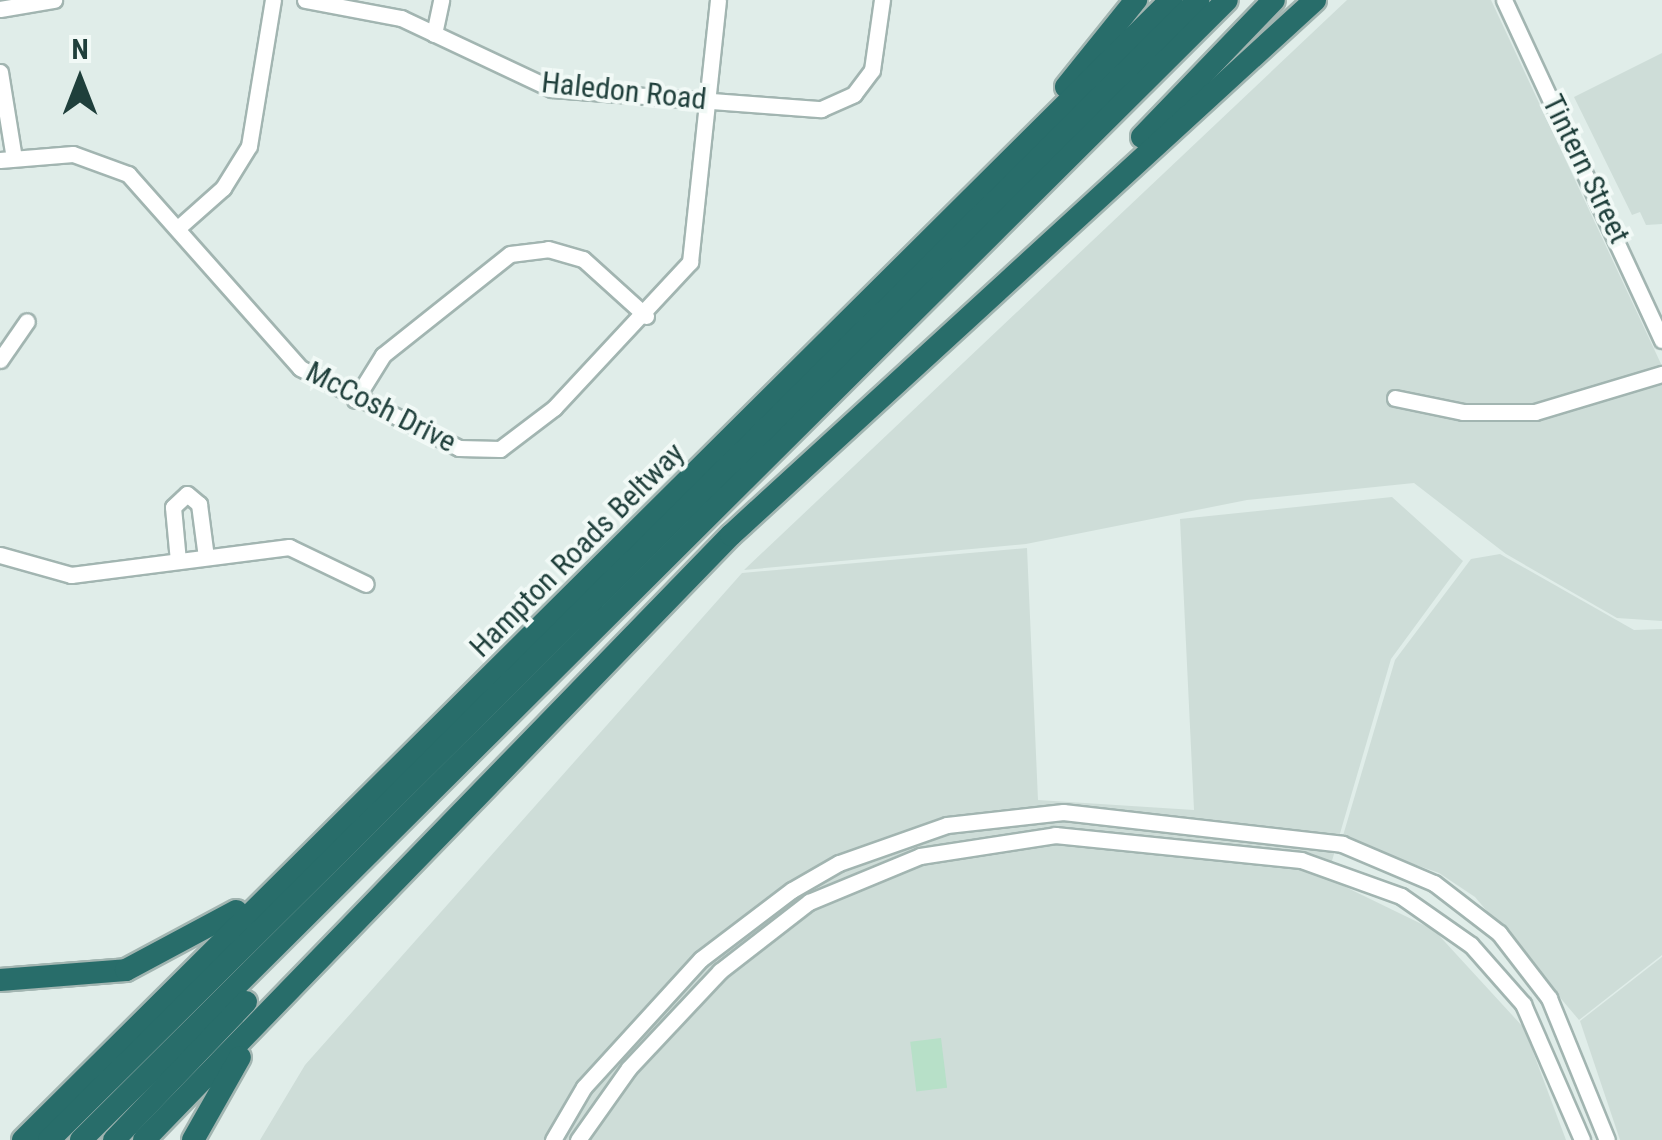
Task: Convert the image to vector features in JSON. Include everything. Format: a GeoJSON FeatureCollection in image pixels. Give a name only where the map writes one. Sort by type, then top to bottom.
{"type":"FeatureCollection","features":[{"type":"Feature","properties":{"kind":"highway"},"geometry":{"type":"LineString","coordinates":[[996,175],[1136,0]]}},
{"type":"Feature","properties":{"kind":"highway","name":"Hampton Roads Beltway"},"geometry":{"type":"LineString","coordinates":[[22,1140],[1171,0]]}},
{"type":"Feature","properties":{"kind":"highway"},"geometry":{"type":"LineString","coordinates":[[48,1140],[1198,0]]}},
{"type":"Feature","properties":{"kind":"highway"},"geometry":{"type":"LineString","coordinates":[[82,1140],[1227,0]]}},
{"type":"Feature","properties":{"kind":"highway"},"geometry":{"type":"LineString","coordinates":[[114,1140],[618,613],[1239,0]]}},
{"type":"Feature","properties":{"kind":"highway"},"geometry":{"type":"LineString","coordinates":[[1050,234],[1274,0]]}},
{"type":"Feature","properties":{"kind":"highway"},"geometry":{"type":"LineString","coordinates":[[144,1140],[262,1015],[382,903],[731,535],[1050,234],[1316,0]]}},
{"type":"Feature","properties":{"kind":"highway"},"geometry":{"type":"LineString","coordinates":[[0,980],[104,975],[204,935],[461,708]]}},
{"type":"Feature","properties":{"kind":"highway"},"geometry":{"type":"LineString","coordinates":[[194,1140],[262,1015]]}},
{"type":"Feature","properties":{"kind":"street"},"geometry":{"type":"LineString","coordinates":[[0,9],[54,0]]}},
{"type":"Feature","properties":{"kind":"street"},"geometry":{"type":"LineString","coordinates":[[178,227],[223,188],[249,146],[273,0]]}},
{"type":"Feature","properties":{"kind":"street","name":"Haledon Road"},"geometry":{"type":"LineString","coordinates":[[305,0],[380,10],[552,89],[821,109],[842,102],[872,70],[882,0]]}},
{"type":"Feature","properties":{"kind":"street"},"geometry":{"type":"LineString","coordinates":[[434,34],[441,0]]}},
{"type":"Feature","properties":{"kind":"street","name":"McCosh Drive"},"geometry":{"type":"LineString","coordinates":[[7,159],[101,160],[128,174],[178,227],[282,352],[355,400],[459,448],[500,449],[677,284],[698,241],[718,0]]}},
{"type":"Feature","properties":{"kind":"street"},"geometry":{"type":"LineString","coordinates":[[1303,24],[1328,0]]}},
{"type":"Feature","properties":{"kind":"street","name":"Tintern Street"},"geometry":{"type":"LineString","coordinates":[[1504,0],[1662,340]]}},
{"type":"Feature","properties":{"kind":"street"},"geometry":{"type":"LineString","coordinates":[[0,72],[7,159]]}},
{"type":"Feature","properties":{"kind":"street"},"geometry":{"type":"LineString","coordinates":[[355,400],[382,355],[510,254],[541,249],[583,258],[646,316]]}},
{"type":"Feature","properties":{"kind":"street"},"geometry":{"type":"LineString","coordinates":[[0,360],[27,321]]}},
{"type":"Feature","properties":{"kind":"street"},"geometry":{"type":"LineString","coordinates":[[1395,398],[1464,412],[1536,412],[1662,374]]}},
{"type":"Feature","properties":{"kind":"street"},"geometry":{"type":"LineString","coordinates":[[178,561],[173,507],[187,494],[199,504],[206,558]]}},
{"type":"Feature","properties":{"kind":"street"},"geometry":{"type":"LineString","coordinates":[[0,555],[60,575],[298,548],[366,584]]}},
{"type":"Feature","properties":{"kind":"street"},"geometry":{"type":"LineString","coordinates":[[553,1140],[584,1087],[701,959],[792,890],[838,863],[947,825],[1063,812],[1342,844],[1434,883],[1500,932],[1549,998],[1607,1140]]}},
{"type":"Feature","properties":{"kind":"street"},"geometry":{"type":"LineString","coordinates":[[578,1140],[629,1068],[720,971],[809,902],[920,856],[1056,836],[1301,860],[1401,896],[1471,945],[1522,1004],[1582,1140]]}},
{"type":"Feature","properties":{"kind":"shaded area"},"geometry":{"type":"Polygon","coordinates":[[[1347,0],[1491,0],[1662,366],[1662,621],[1617,618],[1506,554],[1414,483],[1247,500],[1026,544],[744,570],[1347,0]]]}},
{"type":"Feature","properties":{"kind":"shaded area"},"geometry":{"type":"Polygon","coordinates":[[[1662,53],[1662,224],[1646,225],[1640,212],[1632,215],[1574,97],[1662,53]]]}},
{"type":"Feature","properties":{"kind":"shaded area"},"geometry":{"type":"Polygon","coordinates":[[[1392,497],[1463,561],[1391,659],[1327,878],[1434,930],[1524,1028],[1566,1140],[260,1140],[305,1065],[742,573],[1027,548],[1038,800],[1194,810],[1180,519],[1392,497]]]}},
{"type":"Feature","properties":{"kind":"shaded area"},"geometry":{"type":"Polygon","coordinates":[[[1500,554],[1634,630],[1662,629],[1662,955],[1579,1020],[1475,897],[1439,873],[1342,839],[1395,660],[1471,559],[1500,554]]]}},
{"type":"Feature","properties":{"kind":"shaded area"},"geometry":{"type":"Polygon","coordinates":[[[1662,957],[1662,1140],[1620,1140],[1580,1021],[1662,957]]]}},
{"type":"Feature","properties":{"kind":"green space"},"geometry":{"type":"Polygon","coordinates":[[[941,1038],[947,1088],[916,1091],[910,1042],[941,1038]]]}}]}
